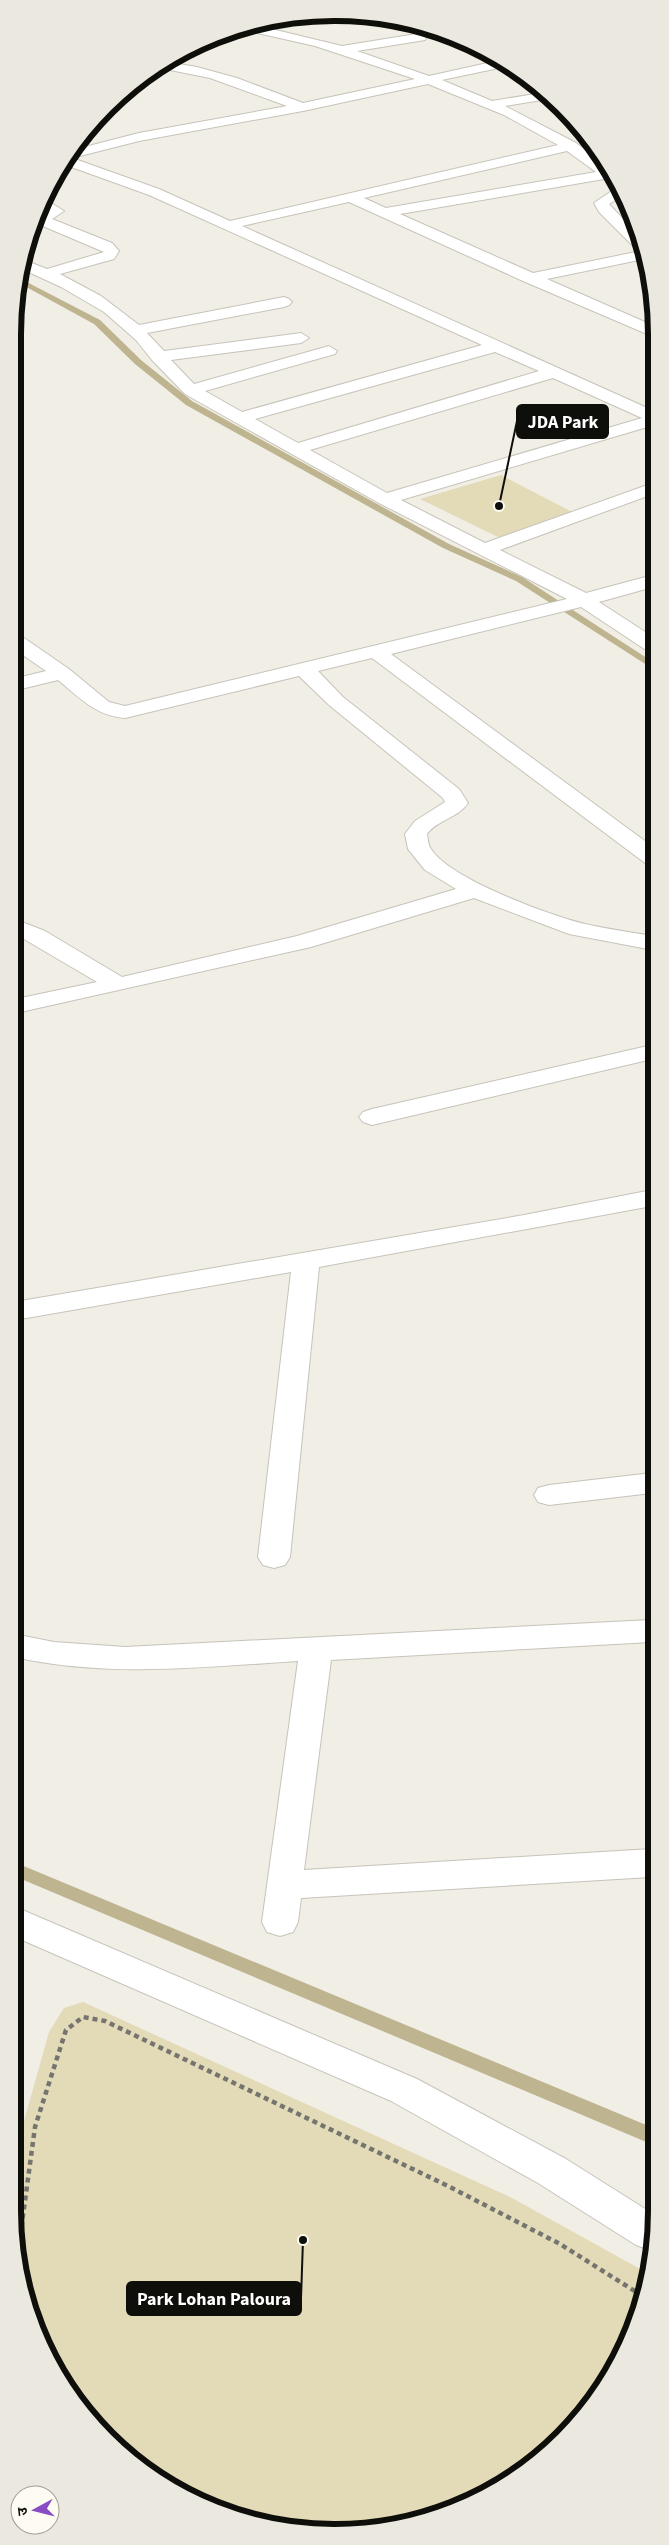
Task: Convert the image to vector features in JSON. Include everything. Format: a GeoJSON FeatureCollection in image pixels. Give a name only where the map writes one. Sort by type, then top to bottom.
{"type":"FeatureCollection","features":[{"type":"Feature","properties":{"kind":"street"},"geometry":{"type":"LineString","coordinates":[[261,30],[296,36],[342,50],[428,80],[490,105],[571,146],[601,169]]}},
{"type":"Feature","properties":{"kind":"street"},"geometry":{"type":"LineString","coordinates":[[342,50],[421,37],[422,34]]}},
{"type":"Feature","properties":{"kind":"street"},"geometry":{"type":"LineString","coordinates":[[80,152],[140,138],[303,107],[494,65]]}},
{"type":"Feature","properties":{"kind":"street"},"geometry":{"type":"LineString","coordinates":[[173,66],[222,79],[303,107]]}},
{"type":"Feature","properties":{"kind":"street"},"geometry":{"type":"LineString","coordinates":[[490,105],[539,97]]}},
{"type":"Feature","properties":{"kind":"street"},"geometry":{"type":"LineString","coordinates":[[230,226],[571,146]]}},
{"type":"Feature","properties":{"kind":"street"},"geometry":{"type":"LineString","coordinates":[[72,163],[154,192],[648,416]]}},
{"type":"Feature","properties":{"kind":"street"},"geometry":{"type":"LineString","coordinates":[[386,212],[606,179]]}},
{"type":"Feature","properties":{"kind":"street"},"geometry":{"type":"LineString","coordinates":[[614,195],[601,203],[604,209],[625,224]]}},
{"type":"Feature","properties":{"kind":"street"},"geometry":{"type":"LineString","coordinates":[[350,197],[528,278],[648,329]]}},
{"type":"Feature","properties":{"kind":"street"},"geometry":{"type":"LineString","coordinates":[[45,274],[109,256],[112,251],[107,246],[43,221],[45,217],[57,211],[49,207]]}},
{"type":"Feature","properties":{"kind":"street"},"geometry":{"type":"LineString","coordinates":[[528,278],[638,256]]}},
{"type":"Feature","properties":{"kind":"street"},"geometry":{"type":"LineString","coordinates":[[29,267],[114,311],[136,330],[172,374],[191,390],[385,499],[580,601],[648,643]]}},
{"type":"Feature","properties":{"kind":"street"},"geometry":{"type":"LineString","coordinates":[[136,330],[284,302]]}},
{"type":"Feature","properties":{"kind":"street"},"geometry":{"type":"LineString","coordinates":[[158,357],[302,338]]}},
{"type":"Feature","properties":{"kind":"street"},"geometry":{"type":"LineString","coordinates":[[239,418],[494,347]]}},
{"type":"Feature","properties":{"kind":"street"},"geometry":{"type":"LineString","coordinates":[[191,390],[330,351]]}},
{"type":"Feature","properties":{"kind":"street"},"geometry":{"type":"LineString","coordinates":[[295,449],[551,373]]}},
{"type":"Feature","properties":{"kind":"street"},"geometry":{"type":"LineString","coordinates":[[385,499],[648,421]]}},
{"type":"Feature","properties":{"kind":"street"},"geometry":{"type":"LineString","coordinates":[[485,550],[648,490]]}},
{"type":"Feature","properties":{"kind":"street"},"geometry":{"type":"LineString","coordinates":[[21,644],[62,673],[102,706],[112,711],[125,712],[550,610],[648,582]]}},
{"type":"Feature","properties":{"kind":"street"},"geometry":{"type":"LineString","coordinates":[[376,652],[648,854]]}},
{"type":"Feature","properties":{"kind":"street"},"geometry":{"type":"LineString","coordinates":[[305,670],[336,701],[452,794],[457,803],[449,812],[423,823],[416,834],[417,845],[424,856],[449,878],[474,891],[578,928],[648,942]]}},
{"type":"Feature","properties":{"kind":"street"},"geometry":{"type":"LineString","coordinates":[[21,683],[62,673]]}},
{"type":"Feature","properties":{"kind":"street"},"geometry":{"type":"LineString","coordinates":[[21,1005],[118,985],[303,942],[474,891]]}},
{"type":"Feature","properties":{"kind":"street"},"geometry":{"type":"LineString","coordinates":[[21,929],[37,936],[118,985]]}},
{"type":"Feature","properties":{"kind":"street"},"geometry":{"type":"LineString","coordinates":[[372,1117],[648,1053]]}},
{"type":"Feature","properties":{"kind":"street"},"geometry":{"type":"LineString","coordinates":[[21,1310],[524,1223],[648,1199]]}},
{"type":"Feature","properties":{"kind":"street"},"geometry":{"type":"LineString","coordinates":[[274,1557],[306,1261]]}},
{"type":"Feature","properties":{"kind":"street"},"geometry":{"type":"LineString","coordinates":[[549,1495],[648,1483]]}},
{"type":"Feature","properties":{"kind":"street"},"geometry":{"type":"LineString","coordinates":[[21,1647],[54,1654],[125,1658],[316,1650],[648,1631]]}},
{"type":"Feature","properties":{"kind":"street"},"geometry":{"type":"LineString","coordinates":[[280,1922],[316,1650]]}},
{"type":"Feature","properties":{"kind":"street"},"geometry":{"type":"LineString","coordinates":[[284,1885],[648,1863]]}},
{"type":"Feature","properties":{"kind":"street"},"geometry":{"type":"LineString","coordinates":[[21,1923],[404,2090],[552,2171],[647,2231]]}},
{"type":"Feature","properties":{"kind":"path"},"geometry":{"type":"LineString","coordinates":[[22,2225],[35,2127],[46,2092],[66,2030],[77,2017],[88,2016],[105,2021],[448,2186],[560,2244],[637,2292]]}},
{"type":"Feature","properties":{"kind":"shaded area"},"geometry":{"type":"Polygon","coordinates":[[[501,475],[576,514],[502,539],[420,499],[501,475]]]}},
{"type":"Feature","properties":{"kind":"shaded area"},"geometry":{"type":"Polygon","coordinates":[[[83,2002],[512,2198],[642,2270],[637,2292],[624,2330],[595,2385],[556,2432],[509,2471],[454,2500],[396,2518],[334,2524],[273,2518],[215,2500],[160,2471],[113,2432],[74,2385],[45,2330],[27,2272],[21,2210],[21,2132],[49,2032],[64,2008],[83,2002]]]}},
{"type":"Feature","properties":{"kind":"waterway"},"geometry":{"type":"LineString","coordinates":[[26,284],[97,322],[138,362],[189,403],[446,546],[519,579],[648,663]]}},
{"type":"Feature","properties":{"kind":"waterway"},"geometry":{"type":"LineString","coordinates":[[21,1872],[648,2135]]}},
{"type":"Feature","properties":{"kind":"place","name":"JDA Park"},"geometry":{"type":"Point","coordinates":[499,506]}},
{"type":"Feature","properties":{"kind":"place","name":"Park Lohan Paloura"},"geometry":{"type":"Point","coordinates":[303,2240]}}]}
